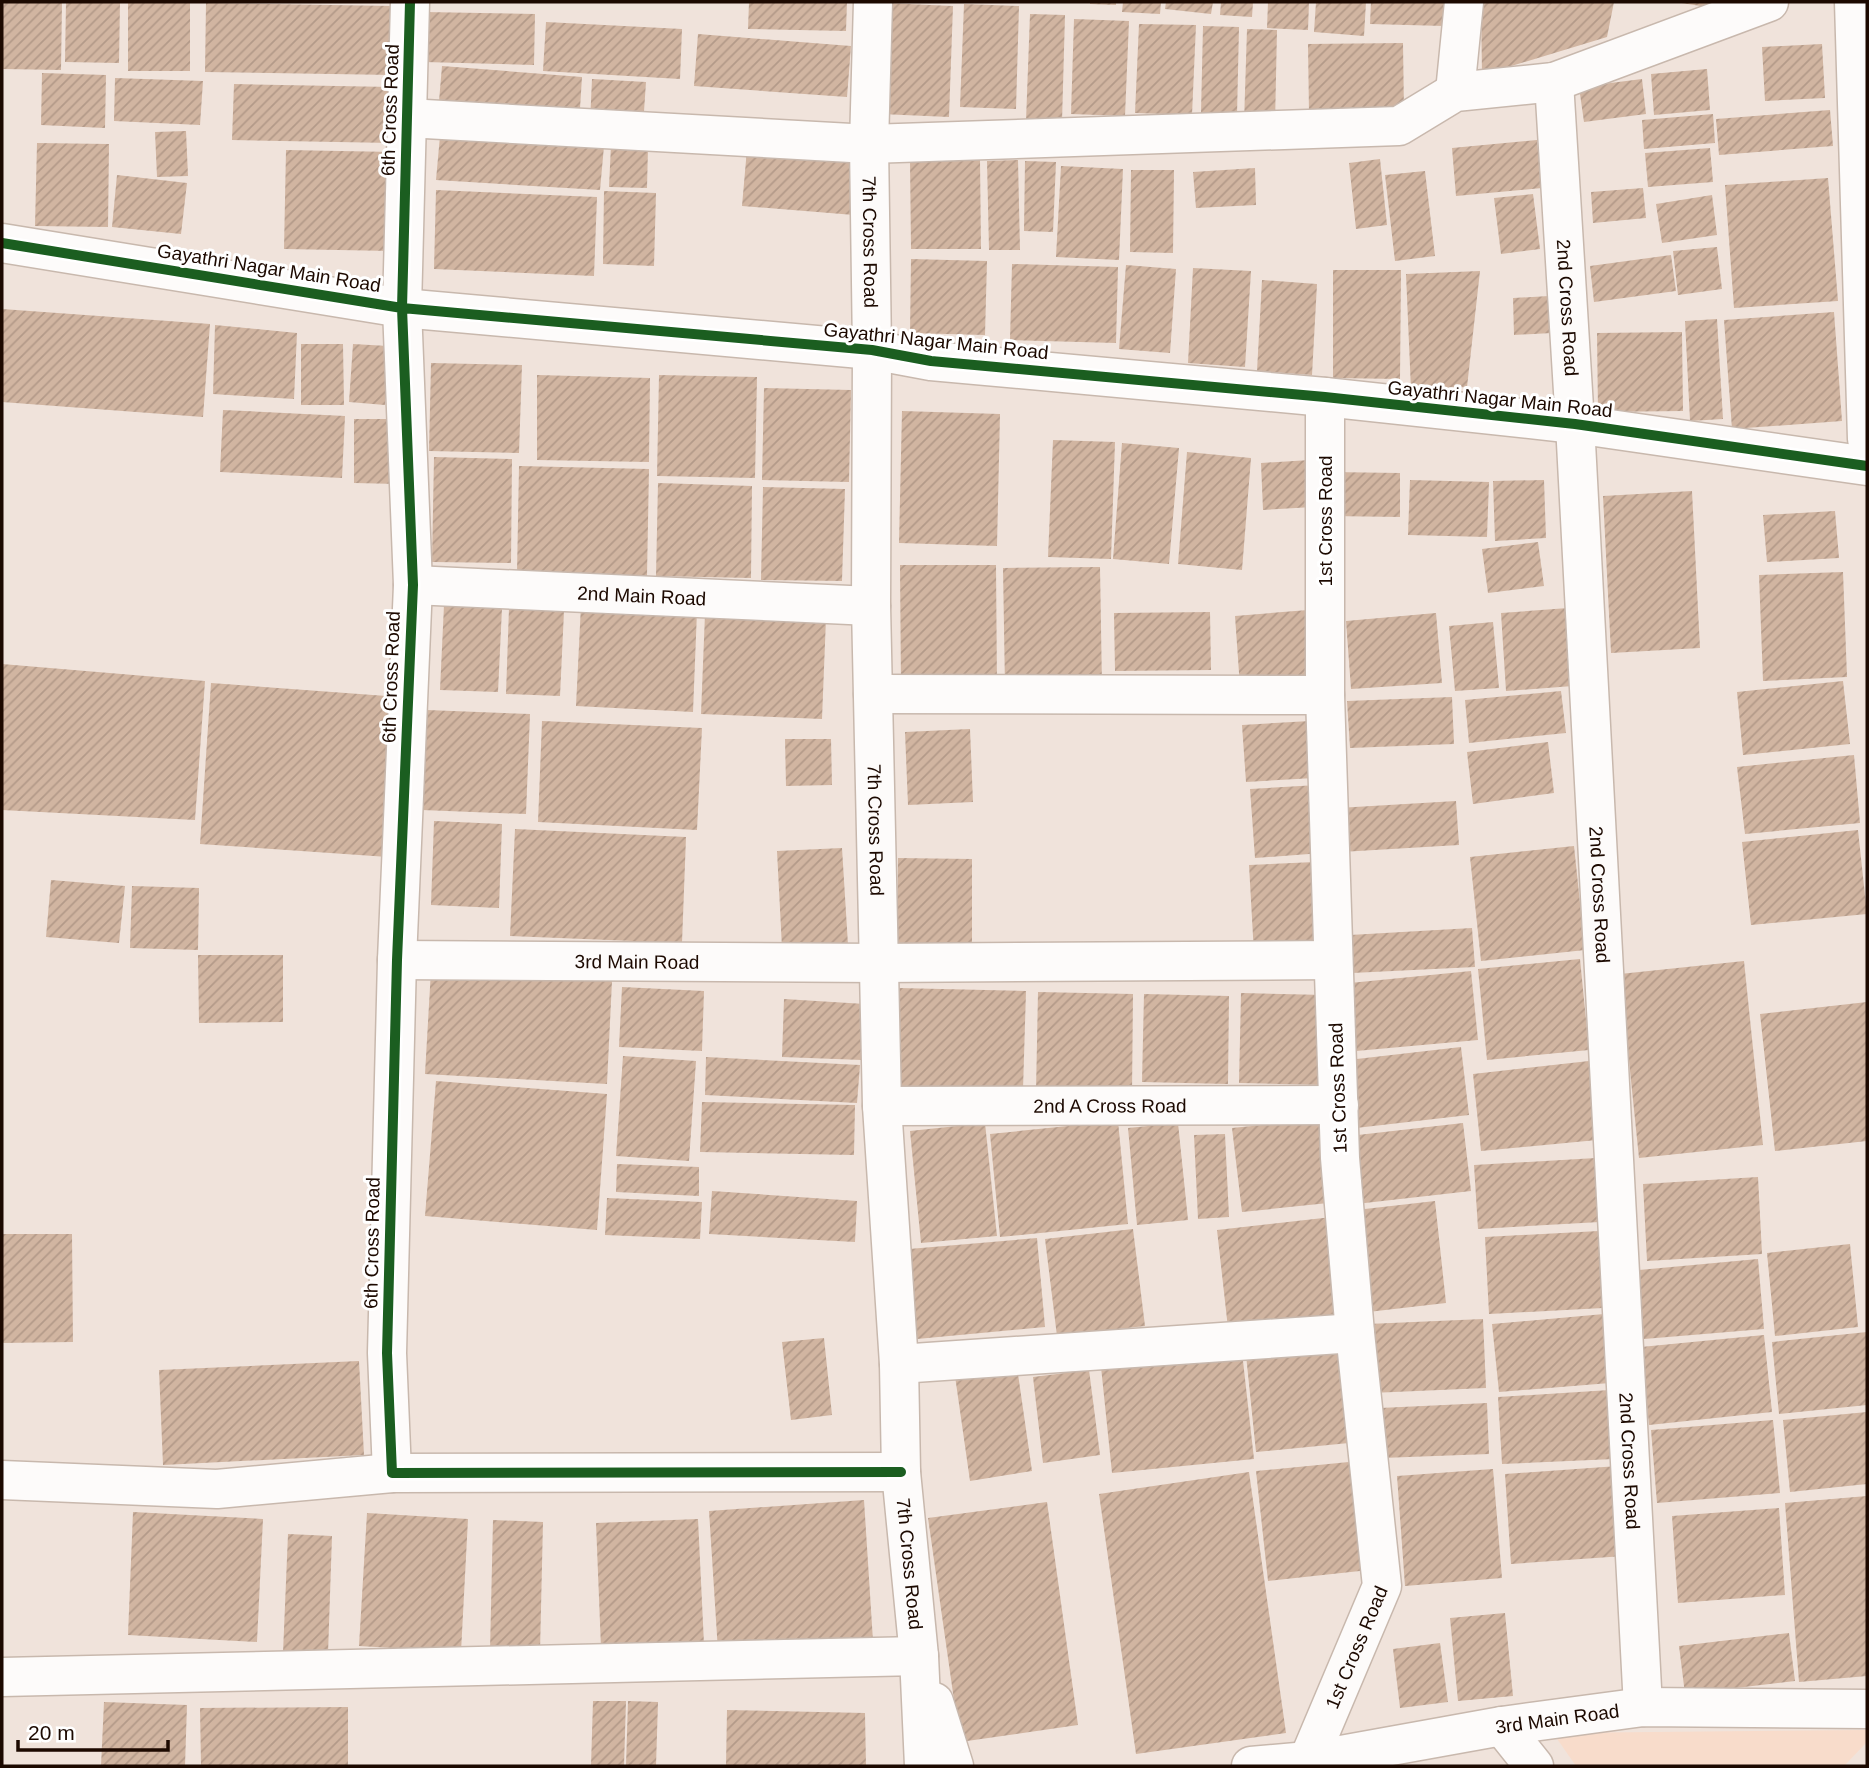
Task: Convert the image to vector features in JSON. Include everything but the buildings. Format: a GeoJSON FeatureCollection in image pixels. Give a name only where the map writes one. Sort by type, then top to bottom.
{"type":"FeatureCollection","features":[{"type":"Feature","properties":{"kind":"street","name":"6th Cross Road"},"geometry":{"type":"LineString","coordinates":[[392,1473],[387,1353],[397,960],[413,585],[402,308],[411,2]]}},
{"type":"Feature","properties":{"kind":"street","name":"7th Cross Road"},"geometry":{"type":"LineString","coordinates":[[873,2],[869,144],[872,350],[871,606],[877,963],[881,1106],[900,1364],[901,1472],[919,1656]]}},
{"type":"Feature","properties":{"kind":"street"},"geometry":{"type":"LineString","coordinates":[[1455,92],[1464,2]]}},
{"type":"Feature","properties":{"kind":"street"},"geometry":{"type":"LineString","coordinates":[[1854,2],[1867,439]]}},
{"type":"Feature","properties":{"kind":"street"},"geometry":{"type":"LineString","coordinates":[[407,118],[869,144],[1399,126],[1455,92],[1554,82],[1763,3]]}},
{"type":"Feature","properties":{"kind":"street","name":"2nd Cross Road"},"geometry":{"type":"LineString","coordinates":[[1554,82],[1575,424],[1643,1707]]}},
{"type":"Feature","properties":{"kind":"street","name":"Gayathri Nagar Main Road"},"geometry":{"type":"LineString","coordinates":[[2,243],[402,308],[872,350],[931,361],[1325,397],[1575,424],[1867,466]]}},
{"type":"Feature","properties":{"kind":"street","name":"1st Cross Road"},"geometry":{"type":"LineString","coordinates":[[1310,1764],[1382,1586],[1355,1333],[1340,1158],[1325,695],[1325,397]]}},
{"type":"Feature","properties":{"kind":"street","name":"2nd Main Road"},"geometry":{"type":"LineString","coordinates":[[413,585],[871,606]]}},
{"type":"Feature","properties":{"kind":"street"},"geometry":{"type":"LineString","coordinates":[[873,694],[1325,695]]}},
{"type":"Feature","properties":{"kind":"street","name":"3rd Main Road"},"geometry":{"type":"LineString","coordinates":[[397,960],[877,963],[1334,960]]}},
{"type":"Feature","properties":{"kind":"street","name":"2nd A Cross Road"},"geometry":{"type":"LineString","coordinates":[[881,1106],[1339,1105]]}},
{"type":"Feature","properties":{"kind":"street"},"geometry":{"type":"LineString","coordinates":[[900,1364],[1355,1333]]}},
{"type":"Feature","properties":{"kind":"street"},"geometry":{"type":"LineString","coordinates":[[2,1480],[217,1489],[392,1473],[901,1472]]}},
{"type":"Feature","properties":{"kind":"street"},"geometry":{"type":"LineString","coordinates":[[2,1677],[919,1656]]}},
{"type":"Feature","properties":{"kind":"street"},"geometry":{"type":"LineString","coordinates":[[919,1656],[924,1766]]}},
{"type":"Feature","properties":{"kind":"street"},"geometry":{"type":"LineString","coordinates":[[919,1656],[954,1766]]}},
{"type":"Feature","properties":{"kind":"street","name":"3rd Main Road"},"geometry":{"type":"LineString","coordinates":[[1251,1766],[1310,1764],[1502,1726],[1643,1707],[1867,1709]]}},
{"type":"Feature","properties":{"kind":"street"},"geometry":{"type":"LineString","coordinates":[[1502,1726],[1534,1766]]}},
{"type":"Feature","properties":{"kind":"shaded area"},"geometry":{"type":"Polygon","coordinates":[[[1867,1730],[1867,1742],[1844,1766],[1576,1766],[1553,1733],[1867,1730]]]}},
{"type":"Feature","properties":{"kind":"cycle path"},"geometry":{"type":"LineString","coordinates":[[410,2],[402,308],[413,585],[397,960],[387,1353],[392,1473],[901,1472]]}},
{"type":"Feature","properties":{"kind":"cycle path"},"geometry":{"type":"LineString","coordinates":[[2,243],[402,308],[872,350],[931,361],[1325,397],[1575,424],[1867,466]]}}]}
